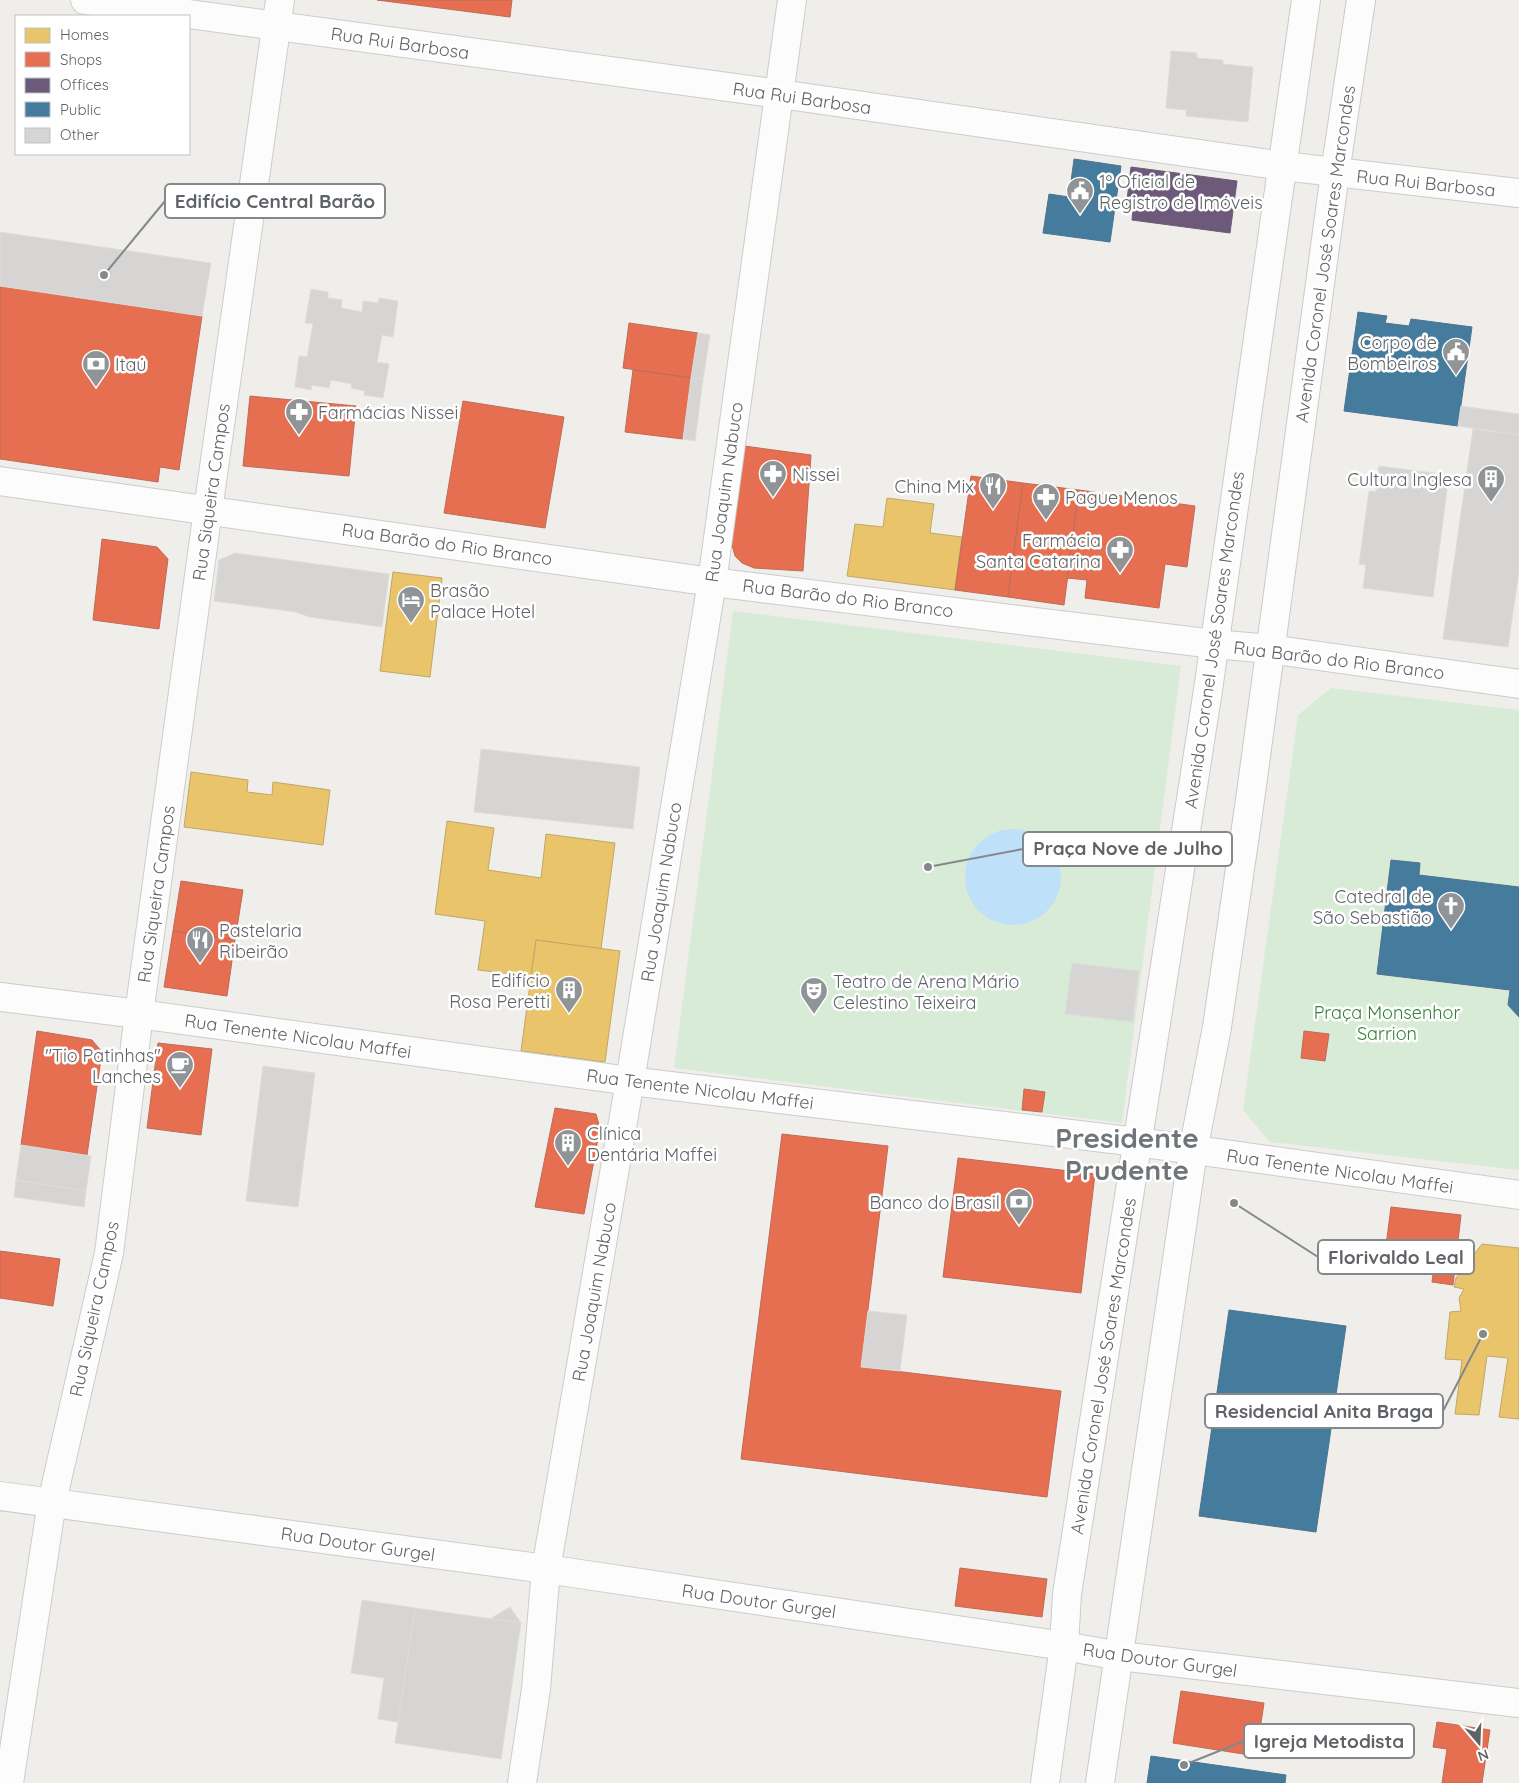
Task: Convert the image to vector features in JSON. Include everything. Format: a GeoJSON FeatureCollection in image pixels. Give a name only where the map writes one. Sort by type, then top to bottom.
{"type":"FeatureCollection","features":[{"type":"Feature","properties":{"kind":"street","name":"Rua Rui Barbosa"},"geometry":{"type":"LineString","coordinates":[[85,0],[780,94],[1335,173],[1519,193]]}},
{"type":"Feature","properties":{"kind":"street","name":"Rua Siqueira Campos"},"geometry":{"type":"LineString","coordinates":[[9,1783],[52,1502],[109,1253],[139,1014],[280,0]]}},
{"type":"Feature","properties":{"kind":"street","name":"Rua Joaquim Nabuco"},"geometry":{"type":"LineString","coordinates":[[522,1783],[536,1689],[546,1570],[630,1081],[712,582],[792,0]]}},
{"type":"Feature","properties":{"kind":"street","name":"Avenida Coronel José Soares Marcondes"},"geometry":{"type":"LineString","coordinates":[[1044,1783],[1064,1646],[1067,1594],[1214,644],[1306,0]]}},
{"type":"Feature","properties":{"kind":"street","name":"Avenida Coronel José Soares Marcondes"},"geometry":{"type":"LineString","coordinates":[[1100,1783],[1120,1656],[1127,1588],[1193,1151],[1217,1027],[1250,800],[1335,173],[1361,0]]}},
{"type":"Feature","properties":{"kind":"street","name":"Rua Barão do Rio Branco"},"geometry":{"type":"LineString","coordinates":[[0,481],[712,582],[1214,644],[1270,649],[1519,684]]}},
{"type":"Feature","properties":{"kind":"street","name":"Rua Tenente Nicolau Maffei"},"geometry":{"type":"LineString","coordinates":[[0,997],[139,1014],[630,1081],[1137,1142],[1519,1195]]}},
{"type":"Feature","properties":{"kind":"street","name":"Rua Doutor Gurgel"},"geometry":{"type":"LineString","coordinates":[[0,1496],[546,1570],[1064,1646],[1120,1656],[1519,1703]]}},
{"type":"Feature","properties":{"kind":"green space"},"geometry":{"type":"Polygon","coordinates":[[[733,611],[1181,666],[1122,1123],[674,1068],[733,611]]]}},
{"type":"Feature","properties":{"kind":"green space","name":"Praça Monsenhor Sarrion"},"geometry":{"type":"Polygon","coordinates":[[[1331,688],[1519,710],[1519,1170],[1270,1142],[1243,1110],[1298,715],[1331,688]]]}},
{"type":"Feature","properties":{"kind":"water"},"geometry":{"type":"Polygon","coordinates":[[[1013,829],[1031,833],[1047,843],[1057,859],[1061,877],[1057,895],[1047,911],[1031,921],[1013,925],[995,921],[979,911],[969,895],[965,877],[969,859],[979,843],[995,833],[1013,829]]]}},
{"type":"Feature","properties":{"kind":"building: Homes"},"geometry":{"type":"Polygon","coordinates":[[[887,498],[934,504],[930,533],[962,537],[955,590],[847,576],[855,524],[883,527],[887,498]]]}},
{"type":"Feature","properties":{"kind":"building: Homes","name":"Brasão Palace Hotel"},"geometry":{"type":"Polygon","coordinates":[[[393,572],[442,578],[430,677],[380,671],[393,572]]]}},
{"type":"Feature","properties":{"kind":"building: Homes"},"geometry":{"type":"Polygon","coordinates":[[[191,772],[248,780],[247,792],[272,795],[273,782],[330,790],[323,845],[184,827],[191,772]]]}},
{"type":"Feature","properties":{"kind":"building: Homes"},"geometry":{"type":"Polygon","coordinates":[[[447,821],[494,828],[488,870],[541,878],[546,834],[615,843],[601,949],[536,940],[531,976],[478,970],[485,921],[435,914],[447,821]]]}},
{"type":"Feature","properties":{"kind":"building: Homes","name":"Edifício Rosa Peretti"},"geometry":{"type":"Polygon","coordinates":[[[536,940],[620,951],[605,1062],[521,1051],[536,940]]]}},
{"type":"Feature","properties":{"kind":"building: Homes"},"geometry":{"type":"Polygon","coordinates":[[[1482,1244],[1519,1248],[1519,1419],[1499,1417],[1508,1358],[1487,1356],[1479,1415],[1455,1414],[1462,1360],[1445,1359],[1450,1312],[1461,1311],[1459,1298],[1464,1289],[1454,1287],[1456,1278],[1482,1244]]]}},
{"type":"Feature","properties":{"kind":"building: Shops"},"geometry":{"type":"Polygon","coordinates":[[[377,0],[512,0],[510,17],[377,0]]]}},
{"type":"Feature","properties":{"kind":"building: Shops","name":"Itaú"},"geometry":{"type":"Polygon","coordinates":[[[0,286],[202,316],[179,470],[160,467],[158,482],[0,459],[0,286]]]}},
{"type":"Feature","properties":{"kind":"building: Shops"},"geometry":{"type":"Polygon","coordinates":[[[629,323],[698,333],[691,378],[623,368],[629,323]]]}},
{"type":"Feature","properties":{"kind":"building: Shops"},"geometry":{"type":"Polygon","coordinates":[[[633,370],[691,378],[683,439],[625,432],[633,370]]]}},
{"type":"Feature","properties":{"kind":"building: Shops","name":"Farmácias Nissei"},"geometry":{"type":"Polygon","coordinates":[[[250,396],[356,406],[349,476],[243,466],[250,396]]]}},
{"type":"Feature","properties":{"kind":"building: Shops"},"geometry":{"type":"Polygon","coordinates":[[[463,401],[564,417],[545,528],[444,513],[463,401]]]}},
{"type":"Feature","properties":{"kind":"building: Shops","name":"Nissei"},"geometry":{"type":"Polygon","coordinates":[[[744,446],[811,455],[803,571],[754,568],[742,563],[735,556],[731,541],[744,446]]]}},
{"type":"Feature","properties":{"kind":"building: Shops","name":"China Mix"},"geometry":{"type":"Polygon","coordinates":[[[971,476],[1023,483],[1008,597],[955,590],[971,476]]]}},
{"type":"Feature","properties":{"kind":"building: Shops","name":"Pague Menos"},"geometry":{"type":"Polygon","coordinates":[[[1023,483],[1079,490],[1064,605],[1008,597],[1023,483]]]}},
{"type":"Feature","properties":{"kind":"building: Shops"},"geometry":{"type":"Polygon","coordinates":[[[1079,490],[1195,506],[1187,567],[1165,564],[1159,608],[1085,598],[1087,580],[1067,578],[1079,490]]]}},
{"type":"Feature","properties":{"kind":"building: Shops"},"geometry":{"type":"Polygon","coordinates":[[[102,539],[157,547],[168,559],[159,629],[93,620],[102,539]]]}},
{"type":"Feature","properties":{"kind":"building: Shops"},"geometry":{"type":"Polygon","coordinates":[[[181,881],[243,890],[235,940],[173,931],[181,881]]]}},
{"type":"Feature","properties":{"kind":"building: Shops","name":"Pastelaria Ribeirão"},"geometry":{"type":"Polygon","coordinates":[[[173,931],[235,940],[227,996],[164,987],[173,931]]]}},
{"type":"Feature","properties":{"kind":"building: Shops"},"geometry":{"type":"Polygon","coordinates":[[[37,1031],[92,1040],[102,1052],[87,1155],[21,1145],[37,1031]]]}},
{"type":"Feature","properties":{"kind":"building: Shops"},"geometry":{"type":"Polygon","coordinates":[[[1304,1031],[1329,1034],[1325,1061],[1301,1058],[1304,1031]]]}},
{"type":"Feature","properties":{"kind":"building: Shops","name":"\"Tio Patinhas\" Lanches"},"geometry":{"type":"Polygon","coordinates":[[[158,1043],[212,1049],[201,1135],[147,1128],[158,1043]]]}},
{"type":"Feature","properties":{"kind":"building: Shops"},"geometry":{"type":"Polygon","coordinates":[[[1024,1089],[1045,1092],[1042,1112],[1022,1110],[1024,1089]]]}},
{"type":"Feature","properties":{"kind":"building: Shops","name":"Clínica Dentária Maffei"},"geometry":{"type":"Polygon","coordinates":[[[555,1108],[596,1114],[600,1128],[584,1214],[535,1207],[555,1108]]]}},
{"type":"Feature","properties":{"kind":"building: Shops"},"geometry":{"type":"Polygon","coordinates":[[[782,1134],[888,1146],[861,1367],[1061,1391],[1047,1497],[741,1459],[782,1134]]]}},
{"type":"Feature","properties":{"kind":"building: Shops","name":"Banco do Brasil"},"geometry":{"type":"Polygon","coordinates":[[[958,1158],[1095,1174],[1081,1293],[943,1277],[958,1158]]]}},
{"type":"Feature","properties":{"kind":"building: Shops"},"geometry":{"type":"Polygon","coordinates":[[[1391,1207],[1461,1215],[1453,1285],[1432,1282],[1434,1267],[1384,1261],[1391,1207]]]}},
{"type":"Feature","properties":{"kind":"building: Shops"},"geometry":{"type":"Polygon","coordinates":[[[0,1251],[60,1259],[53,1306],[0,1298],[0,1251]]]}},
{"type":"Feature","properties":{"kind":"building: Shops"},"geometry":{"type":"Polygon","coordinates":[[[960,1568],[1047,1579],[1042,1617],[955,1606],[960,1568]]]}},
{"type":"Feature","properties":{"kind":"building: Shops"},"geometry":{"type":"Polygon","coordinates":[[[1181,1691],[1264,1703],[1256,1756],[1173,1743],[1181,1691]]]}},
{"type":"Feature","properties":{"kind":"building: Shops"},"geometry":{"type":"Polygon","coordinates":[[[1437,1722],[1490,1730],[1482,1783],[1442,1783],[1447,1749],[1433,1747],[1437,1722]]]}},
{"type":"Feature","properties":{"kind":"building: Offices"},"geometry":{"type":"Polygon","coordinates":[[[1131,167],[1237,181],[1230,233],[1132,220],[1133,209],[1126,208],[1131,167]]]}},
{"type":"Feature","properties":{"kind":"building: Public","name":"1º Oficial de Registro de Imóveis"},"geometry":{"type":"Polygon","coordinates":[[[1074,159],[1121,166],[1110,242],[1043,233],[1049,194],[1069,197],[1074,159]]]}},
{"type":"Feature","properties":{"kind":"building: Public"},"geometry":{"type":"Polygon","coordinates":[[[1358,312],[1387,316],[1385,323],[1409,326],[1411,319],[1472,327],[1458,426],[1344,411],[1358,312]]]}},
{"type":"Feature","properties":{"kind":"building: Public","name":"Catedral de São Sebastião"},"geometry":{"type":"Polygon","coordinates":[[[1391,860],[1420,863],[1419,875],[1519,887],[1519,1017],[1508,1005],[1510,990],[1377,974],[1391,860]]]}},
{"type":"Feature","properties":{"kind":"building: Public"},"geometry":{"type":"Polygon","coordinates":[[[1229,1310],[1346,1326],[1316,1532],[1199,1516],[1229,1310]]]}},
{"type":"Feature","properties":{"kind":"building: Public"},"geometry":{"type":"Polygon","coordinates":[[[1151,1756],[1286,1775],[1285,1783],[1147,1783],[1151,1756]]]}},
{"type":"Feature","properties":{"kind":"building: Other"},"geometry":{"type":"Polygon","coordinates":[[[1171,51],[1197,53],[1197,58],[1223,60],[1223,64],[1253,67],[1248,122],[1186,116],[1186,110],[1166,108],[1171,51]]]}},
{"type":"Feature","properties":{"kind":"building: Other"},"geometry":{"type":"Polygon","coordinates":[[[0,232],[211,263],[202,316],[0,286],[0,232]]]}},
{"type":"Feature","properties":{"kind":"building: Other"},"geometry":{"type":"Polygon","coordinates":[[[311,289],[328,292],[328,298],[342,300],[341,308],[362,312],[363,301],[378,303],[379,298],[398,301],[393,337],[382,335],[377,362],[389,364],[383,398],[364,395],[365,391],[351,388],[352,384],[331,380],[329,388],[312,385],[311,390],[295,387],[299,356],[307,357],[313,324],[305,323],[311,289]]]}},
{"type":"Feature","properties":{"kind":"building: Other"},"geometry":{"type":"Polygon","coordinates":[[[698,333],[710,335],[703,379],[691,378],[698,333]]]}},
{"type":"Feature","properties":{"kind":"building: Other"},"geometry":{"type":"Polygon","coordinates":[[[691,378],[703,379],[695,441],[683,439],[691,378]]]}},
{"type":"Feature","properties":{"kind":"building: Other"},"geometry":{"type":"Polygon","coordinates":[[[1461,406],[1519,414],[1519,435],[1458,426],[1461,406]]]}},
{"type":"Feature","properties":{"kind":"building: Other","name":"Cultura Inglesa"},"geometry":{"type":"Polygon","coordinates":[[[1473,429],[1519,435],[1519,571],[1508,647],[1443,639],[1473,429]]]}},
{"type":"Feature","properties":{"kind":"building: Other"},"geometry":{"type":"Polygon","coordinates":[[[1379,466],[1449,475],[1433,597],[1363,588],[1366,565],[1359,564],[1369,491],[1376,492],[1379,466]]]}},
{"type":"Feature","properties":{"kind":"building: Other"},"geometry":{"type":"Polygon","coordinates":[[[235,553],[389,574],[382,627],[309,617],[296,612],[214,601],[219,560],[235,553]]]}},
{"type":"Feature","properties":{"kind":"building: Other"},"geometry":{"type":"Polygon","coordinates":[[[481,749],[640,767],[633,829],[474,812],[481,749]]]}},
{"type":"Feature","properties":{"kind":"building: Other"},"geometry":{"type":"Polygon","coordinates":[[[1072,963],[1139,971],[1133,1022],[1065,1014],[1072,963]]]}},
{"type":"Feature","properties":{"kind":"building: Other"},"geometry":{"type":"Polygon","coordinates":[[[263,1066],[315,1073],[298,1207],[246,1201],[263,1066]]]}},
{"type":"Feature","properties":{"kind":"building: Other"},"geometry":{"type":"Polygon","coordinates":[[[21,1145],[91,1156],[86,1191],[16,1180],[21,1145]]]}},
{"type":"Feature","properties":{"kind":"building: Other"},"geometry":{"type":"Polygon","coordinates":[[[16,1180],[86,1191],[84,1207],[14,1197],[16,1180]]]}},
{"type":"Feature","properties":{"kind":"building: Other"},"geometry":{"type":"Polygon","coordinates":[[[868,1311],[907,1315],[900,1371],[861,1367],[868,1311]]]}},
{"type":"Feature","properties":{"kind":"building: Other"},"geometry":{"type":"Polygon","coordinates":[[[362,1600],[415,1608],[398,1722],[378,1719],[384,1678],[351,1673],[362,1600]]]}},
{"type":"Feature","properties":{"kind":"building: Other"},"geometry":{"type":"Polygon","coordinates":[[[510,1607],[521,1623],[490,1619],[510,1607]]]}},
{"type":"Feature","properties":{"kind":"building: Other"},"geometry":{"type":"Polygon","coordinates":[[[415,1608],[521,1623],[501,1759],[395,1743],[415,1608]]]}},
{"type":"Feature","properties":{"kind":"place","name":"1º Oficial de Registro de Imóveis"},"geometry":{"type":"Point","coordinates":[1080,215]}},
{"type":"Feature","properties":{"kind":"place","name":"Edifício Central Barão"},"geometry":{"type":"Point","coordinates":[104,275]}},
{"type":"Feature","properties":{"kind":"place","name":"Corpo de Bombeiros"},"geometry":{"type":"Point","coordinates":[1456,376]}},
{"type":"Feature","properties":{"kind":"place","name":"Itaú"},"geometry":{"type":"Point","coordinates":[96,388]}},
{"type":"Feature","properties":{"kind":"place","name":"Farmácias Nissei"},"geometry":{"type":"Point","coordinates":[299,436]}},
{"type":"Feature","properties":{"kind":"place","name":"Nissei"},"geometry":{"type":"Point","coordinates":[773,498]}},
{"type":"Feature","properties":{"kind":"place","name":"Cultura Inglesa"},"geometry":{"type":"Point","coordinates":[1491,503]}},
{"type":"Feature","properties":{"kind":"place","name":"China Mix"},"geometry":{"type":"Point","coordinates":[993,510]}},
{"type":"Feature","properties":{"kind":"place","name":"Pague Menos"},"geometry":{"type":"Point","coordinates":[1046,521]}},
{"type":"Feature","properties":{"kind":"place","name":"Farmácia Santa Catarina"},"geometry":{"type":"Point","coordinates":[1120,574]}},
{"type":"Feature","properties":{"kind":"place","name":"Brasão Palace Hotel"},"geometry":{"type":"Point","coordinates":[411,624]}},
{"type":"Feature","properties":{"kind":"place","name":"Praça Nove de Julho"},"geometry":{"type":"Point","coordinates":[928,867]}},
{"type":"Feature","properties":{"kind":"place","name":"Catedral de São Sebastião"},"geometry":{"type":"Point","coordinates":[1451,930]}},
{"type":"Feature","properties":{"kind":"place","name":"Pastelaria Ribeirão"},"geometry":{"type":"Point","coordinates":[200,964]}},
{"type":"Feature","properties":{"kind":"place","name":"Edifício Rosa Peretti"},"geometry":{"type":"Point","coordinates":[569,1014]}},
{"type":"Feature","properties":{"kind":"place","name":"Teatro de Arena Mário Celestino Teixeira"},"geometry":{"type":"Point","coordinates":[814,1015]}},
{"type":"Feature","properties":{"kind":"place","name":"\"Tio Patinhas\" Lanches"},"geometry":{"type":"Point","coordinates":[180,1089]}},
{"type":"Feature","properties":{"kind":"place","name":"Clínica Dentária Maffei"},"geometry":{"type":"Point","coordinates":[568,1167]}},
{"type":"Feature","properties":{"kind":"place","name":"Florivaldo Leal"},"geometry":{"type":"Point","coordinates":[1234,1203]}},
{"type":"Feature","properties":{"kind":"place","name":"Banco do Brasil"},"geometry":{"type":"Point","coordinates":[1019,1226]}},
{"type":"Feature","properties":{"kind":"place","name":"Residencial Anita Braga"},"geometry":{"type":"Point","coordinates":[1483,1334]}},
{"type":"Feature","properties":{"kind":"place","name":"Igreja Metodista"},"geometry":{"type":"Point","coordinates":[1184,1765]}},
{"type":"Feature","properties":{"kind":"district","name":"Presidente Prudente"},"geometry":{"type":"Point","coordinates":[1127,1153]}}]}
